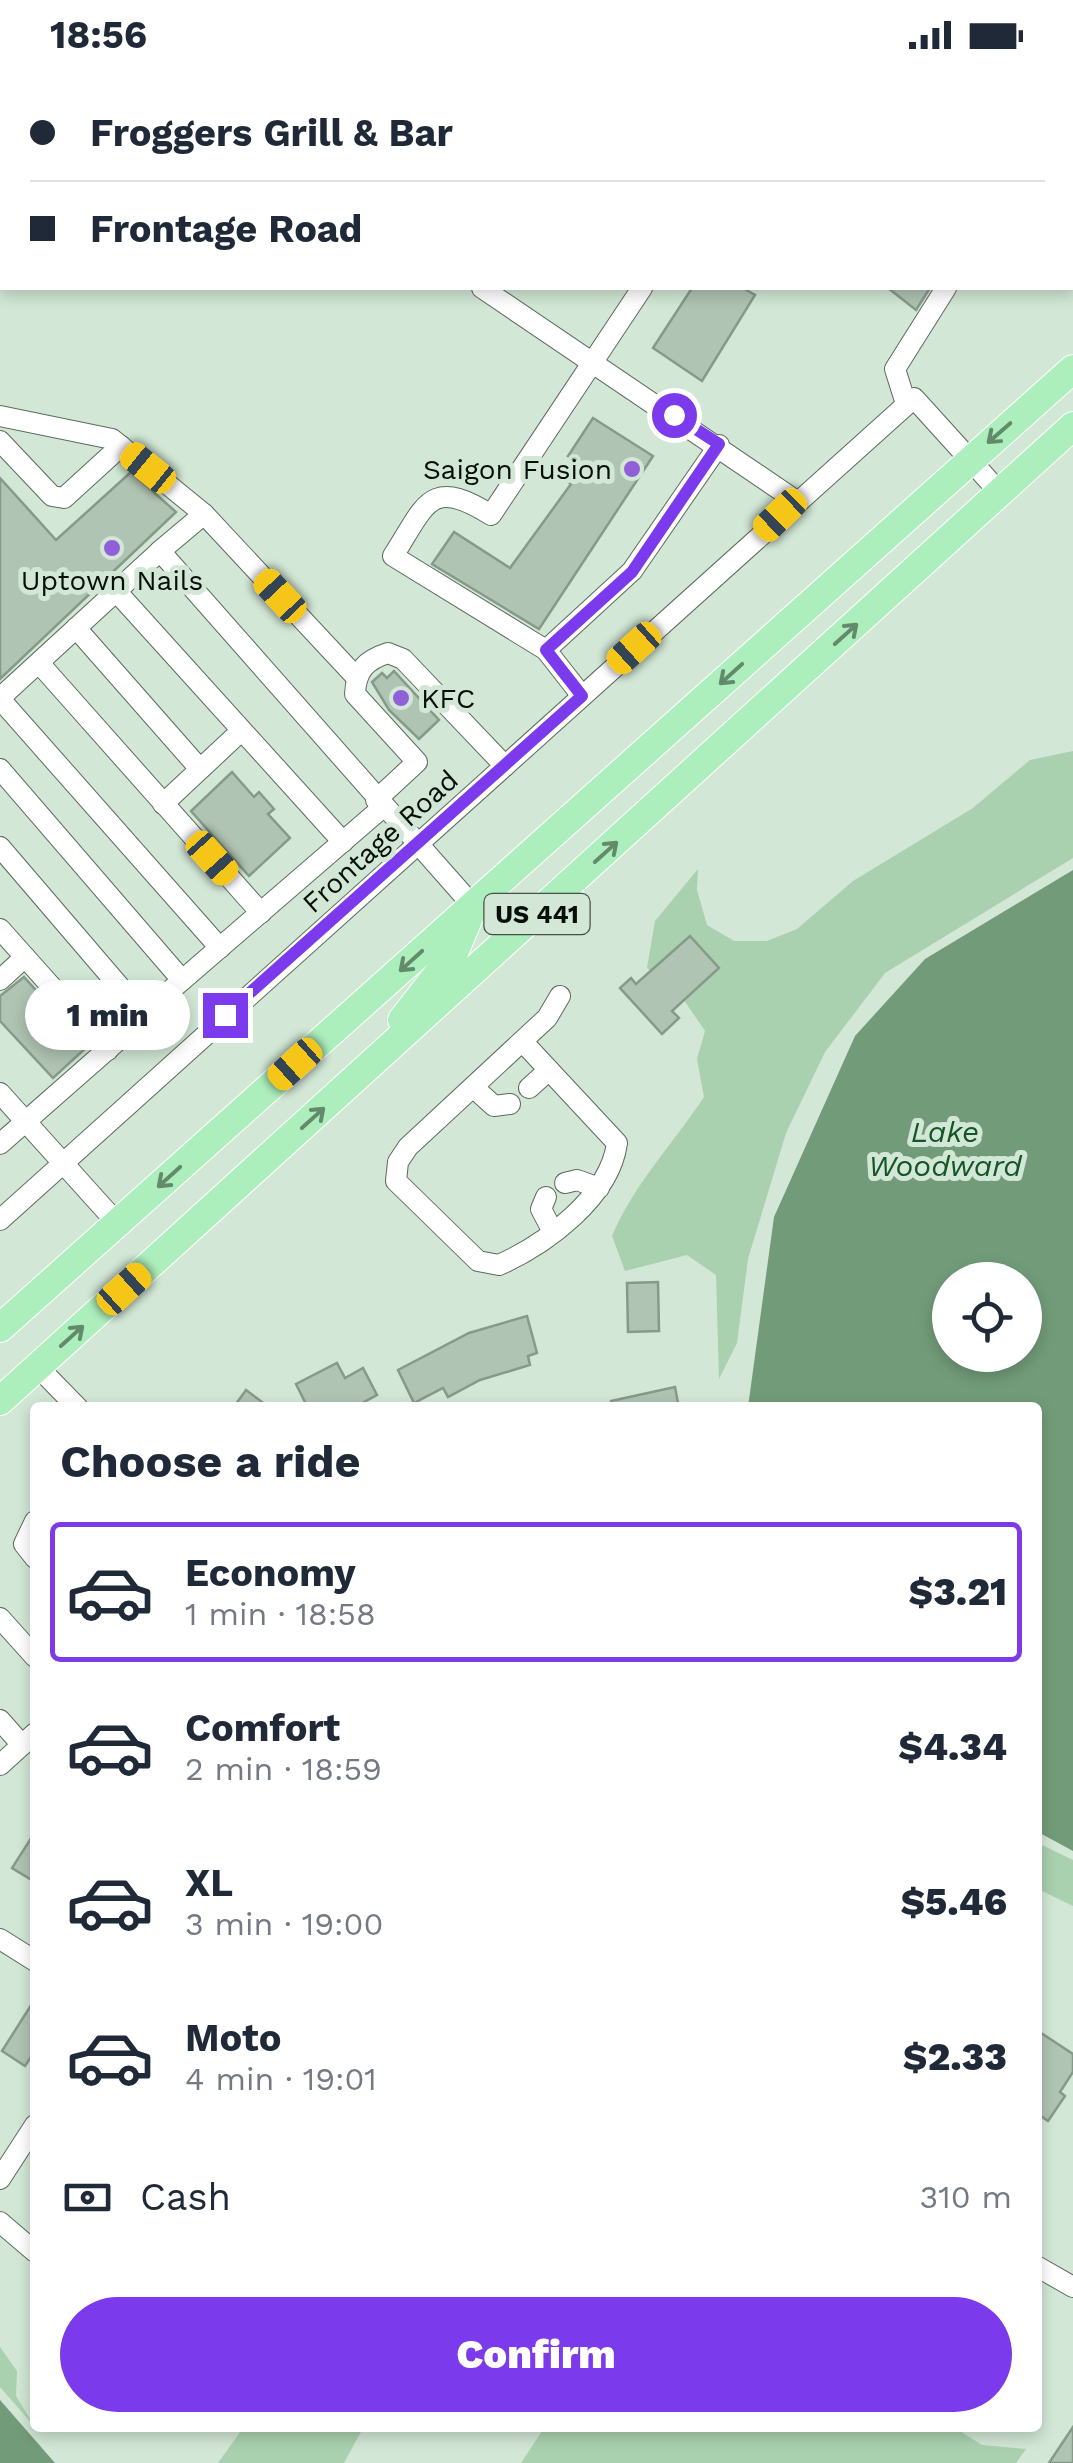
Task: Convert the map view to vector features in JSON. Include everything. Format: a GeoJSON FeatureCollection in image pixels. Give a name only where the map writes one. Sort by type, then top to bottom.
{"type":"FeatureCollection","features":[{"type":"Feature","properties":{"kind":"main road","name":"US 441"},"geometry":{"type":"LineString","coordinates":[[0,1328],[1073,369]]}},
{"type":"Feature","properties":{"kind":"main road","name":"US 441"},"geometry":{"type":"LineString","coordinates":[[0,1401],[1073,426]]}},
{"type":"Feature","properties":{"kind":"main road"},"geometry":{"type":"LineString","coordinates":[[354,1080],[453,955],[473,906]]}},
{"type":"Feature","properties":{"kind":"street"},"geometry":{"type":"LineString","coordinates":[[485,290],[719,444],[795,500]]}},
{"type":"Feature","properties":{"kind":"street"},"geometry":{"type":"LineString","coordinates":[[582,696],[546,650],[393,556],[426,504],[442,496],[460,495],[492,515],[641,290]]}},
{"type":"Feature","properties":{"kind":"street"},"geometry":{"type":"LineString","coordinates":[[945,290],[895,369],[906,404],[914,398],[1001,494]]}},
{"type":"Feature","properties":{"kind":"street","name":"Frontage Road"},"geometry":{"type":"LineString","coordinates":[[0,1220],[906,404]]}},
{"type":"Feature","properties":{"kind":"street"},"geometry":{"type":"LineString","coordinates":[[0,416],[112,439],[122,446],[204,514],[356,677]]}},
{"type":"Feature","properties":{"kind":"street"},"geometry":{"type":"LineString","coordinates":[[0,442],[52,496],[64,498],[122,446]]}},
{"type":"Feature","properties":{"kind":"street"},"geometry":{"type":"LineString","coordinates":[[546,650],[632,572],[719,444]]}},
{"type":"Feature","properties":{"kind":"street"},"geometry":{"type":"LineString","coordinates":[[204,514],[0,698],[220,948]]}},
{"type":"Feature","properties":{"kind":"street"},"geometry":{"type":"LineString","coordinates":[[160,551],[416,846],[473,906]]}},
{"type":"Feature","properties":{"kind":"street"},"geometry":{"type":"LineString","coordinates":[[116,591],[343,842]]}},
{"type":"Feature","properties":{"kind":"street"},"geometry":{"type":"LineString","coordinates":[[76,628],[200,769]]}},
{"type":"Feature","properties":{"kind":"street"},"geometry":{"type":"LineString","coordinates":[[0,1144],[108,1050],[143,1014],[343,842],[418,762],[355,694],[356,677],[370,659],[388,653],[403,658],[505,766]]}},
{"type":"Feature","properties":{"kind":"street"},"geometry":{"type":"LineString","coordinates":[[39,663],[260,913]]}},
{"type":"Feature","properties":{"kind":"street"},"geometry":{"type":"LineString","coordinates":[[163,804],[241,731]]}},
{"type":"Feature","properties":{"kind":"street"},"geometry":{"type":"LineString","coordinates":[[0,769],[182,980]]}},
{"type":"Feature","properties":{"kind":"street"},"geometry":{"type":"LineString","coordinates":[[0,848],[143,1014]]}},
{"type":"Feature","properties":{"kind":"street"},"geometry":{"type":"LineString","coordinates":[[0,929],[108,1050]]}},
{"type":"Feature","properties":{"kind":"street"},"geometry":{"type":"LineString","coordinates":[[0,980],[25,957]]}},
{"type":"Feature","properties":{"kind":"street"},"geometry":{"type":"LineString","coordinates":[[522,1042],[616,1143],[614,1163],[599,1188],[553,1232],[499,1265],[478,1261],[396,1182],[398,1162],[408,1147],[547,1018],[560,996]]}},
{"type":"Feature","properties":{"kind":"street"},"geometry":{"type":"LineString","coordinates":[[529,1088],[549,1070]]}},
{"type":"Feature","properties":{"kind":"street"},"geometry":{"type":"LineString","coordinates":[[473,1087],[494,1106],[510,1104]]}},
{"type":"Feature","properties":{"kind":"street"},"geometry":{"type":"LineString","coordinates":[[0,1093],[117,1223]]}},
{"type":"Feature","properties":{"kind":"street"},"geometry":{"type":"LineString","coordinates":[[565,1183],[578,1180],[599,1188]]}},
{"type":"Feature","properties":{"kind":"street"},"geometry":{"type":"LineString","coordinates":[[546,1198],[540,1209],[553,1232]]}},
{"type":"Feature","properties":{"kind":"street"},"geometry":{"type":"LineString","coordinates":[[38,1367],[72,1402]]}},
{"type":"Feature","properties":{"kind":"street"},"geometry":{"type":"LineString","coordinates":[[0,1618],[30,1651]]}},
{"type":"Feature","properties":{"kind":"street"},"geometry":{"type":"LineString","coordinates":[[0,1720],[28,1739],[0,1765]]}},
{"type":"Feature","properties":{"kind":"street"},"geometry":{"type":"LineString","coordinates":[[0,1940],[30,1958]]}},
{"type":"Feature","properties":{"kind":"street"},"geometry":{"type":"LineString","coordinates":[[0,2180],[30,2133]]}},
{"type":"Feature","properties":{"kind":"street"},"geometry":{"type":"LineString","coordinates":[[0,2222],[30,2248]]}},
{"type":"Feature","properties":{"kind":"street"},"geometry":{"type":"LineString","coordinates":[[1042,2269],[1073,2287]]}},
{"type":"Feature","properties":{"kind":"shaded area"},"geometry":{"type":"Polygon","coordinates":[[[1073,751],[1073,858],[885,973],[825,1052],[786,1133],[748,1259],[737,1343],[719,1379],[716,1275],[687,1255],[625,1271],[612,1236],[643,1182],[704,1097],[697,1059],[705,1031],[681,996],[647,968],[655,921],[698,869],[697,890],[707,925],[734,941],[767,941],[797,929],[853,881],[973,808],[1030,760],[1073,751]]]}},
{"type":"Feature","properties":{"kind":"shaded area"},"geometry":{"type":"Polygon","coordinates":[[[1042,1845],[1073,1860],[1073,1906],[1042,1891],[1042,1845]]]}},
{"type":"Feature","properties":{"kind":"shaded area"},"geometry":{"type":"Polygon","coordinates":[[[0,2347],[17,2371],[16,2396],[30,2421],[0,2387],[0,2347]]]}},
{"type":"Feature","properties":{"kind":"shaded area"},"geometry":{"type":"Polygon","coordinates":[[[240,2432],[361,2432],[344,2463],[218,2463],[240,2432]]]}},
{"type":"Feature","properties":{"kind":"shaded area"},"geometry":{"type":"Polygon","coordinates":[[[541,2432],[961,2432],[982,2445],[1026,2449],[1016,2463],[521,2463],[541,2432]]]}},
{"type":"Feature","properties":{"kind":"water","name":"Lake Woodward"},"geometry":{"type":"Polygon","coordinates":[[[1073,870],[1073,1851],[1042,1834],[1042,1402],[749,1402],[774,1217],[855,1036],[925,959],[1073,870]]]}},
{"type":"Feature","properties":{"kind":"water"},"geometry":{"type":"Polygon","coordinates":[[[0,2400],[55,2463],[0,2463],[0,2400]]]}},
{"type":"Feature","properties":{"kind":"building"},"geometry":{"type":"Polygon","coordinates":[[[691,290],[746,290],[755,295],[702,381],[653,348],[691,290]]]}},
{"type":"Feature","properties":{"kind":"building"},"geometry":{"type":"Polygon","coordinates":[[[891,290],[929,290],[916,310],[891,290]]]}},
{"type":"Feature","properties":{"kind":"building"},"geometry":{"type":"Polygon","coordinates":[[[593,418],[653,456],[539,629],[432,564],[454,532],[510,568],[571,484],[566,480],[578,462],[568,456],[593,418]]]}},
{"type":"Feature","properties":{"kind":"building"},"geometry":{"type":"Polygon","coordinates":[[[131,472],[176,512],[0,679],[0,478],[56,540],[131,472]]]}},
{"type":"Feature","properties":{"kind":"building","name":"KFC"},"geometry":{"type":"Polygon","coordinates":[[[394,671],[439,720],[419,739],[389,710],[372,682],[382,673],[387,678],[394,671]]]}},
{"type":"Feature","properties":{"kind":"building"},"geometry":{"type":"Polygon","coordinates":[[[232,772],[254,797],[259,792],[274,809],[268,814],[290,838],[249,876],[191,811],[232,772]]]}},
{"type":"Feature","properties":{"kind":"building"},"geometry":{"type":"Polygon","coordinates":[[[690,936],[719,968],[672,1011],[679,1018],[662,1034],[620,988],[631,978],[636,984],[690,936]]]}},
{"type":"Feature","properties":{"kind":"building"},"geometry":{"type":"Polygon","coordinates":[[[24,977],[87,1047],[53,1078],[0,1021],[0,996],[24,977]]]}},
{"type":"Feature","properties":{"kind":"building"},"geometry":{"type":"Polygon","coordinates":[[[658,1282],[659,1331],[628,1332],[627,1283],[658,1282]]]}},
{"type":"Feature","properties":{"kind":"building"},"geometry":{"type":"Polygon","coordinates":[[[527,1316],[537,1353],[528,1356],[530,1365],[480,1380],[448,1397],[443,1388],[414,1402],[398,1370],[469,1333],[527,1316]]]}},
{"type":"Feature","properties":{"kind":"building"},"geometry":{"type":"Polygon","coordinates":[[[337,1363],[345,1378],[363,1368],[377,1395],[364,1402],[305,1402],[296,1384],[337,1363]]]}},
{"type":"Feature","properties":{"kind":"building"},"geometry":{"type":"Polygon","coordinates":[[[675,1387],[678,1402],[611,1402],[675,1387]]]}},
{"type":"Feature","properties":{"kind":"building"},"geometry":{"type":"Polygon","coordinates":[[[246,1390],[262,1402],[237,1402],[246,1390]]]}},
{"type":"Feature","properties":{"kind":"building"},"geometry":{"type":"Polygon","coordinates":[[[30,1840],[30,1879],[12,1868],[30,1840]]]}},
{"type":"Feature","properties":{"kind":"building"},"geometry":{"type":"Polygon","coordinates":[[[30,2007],[30,2058],[25,2066],[2,2051],[30,2007]]]}},
{"type":"Feature","properties":{"kind":"building"},"geometry":{"type":"Polygon","coordinates":[[[1042,2034],[1073,2054],[1073,2072],[1060,2092],[1065,2096],[1048,2121],[1042,2117],[1042,2034]]]}},
{"type":"Feature","properties":{"kind":"building"},"geometry":{"type":"Polygon","coordinates":[[[1073,2427],[1073,2463],[1049,2463],[1073,2427]]]}},
{"type":"Feature","properties":{"kind":"place","name":"Saigon Fusion"},"geometry":{"type":"Point","coordinates":[632,469]}},
{"type":"Feature","properties":{"kind":"place","name":"Uptown Nails"},"geometry":{"type":"Point","coordinates":[112,548]}},
{"type":"Feature","properties":{"kind":"place","name":"KFC"},"geometry":{"type":"Point","coordinates":[401,698]}},
{"type":"Feature","properties":{"kind":"route"},"geometry":{"type":"LineString","coordinates":[[225,1015],[582,696],[546,650],[632,572],[719,444],[674,415]]}}]}
